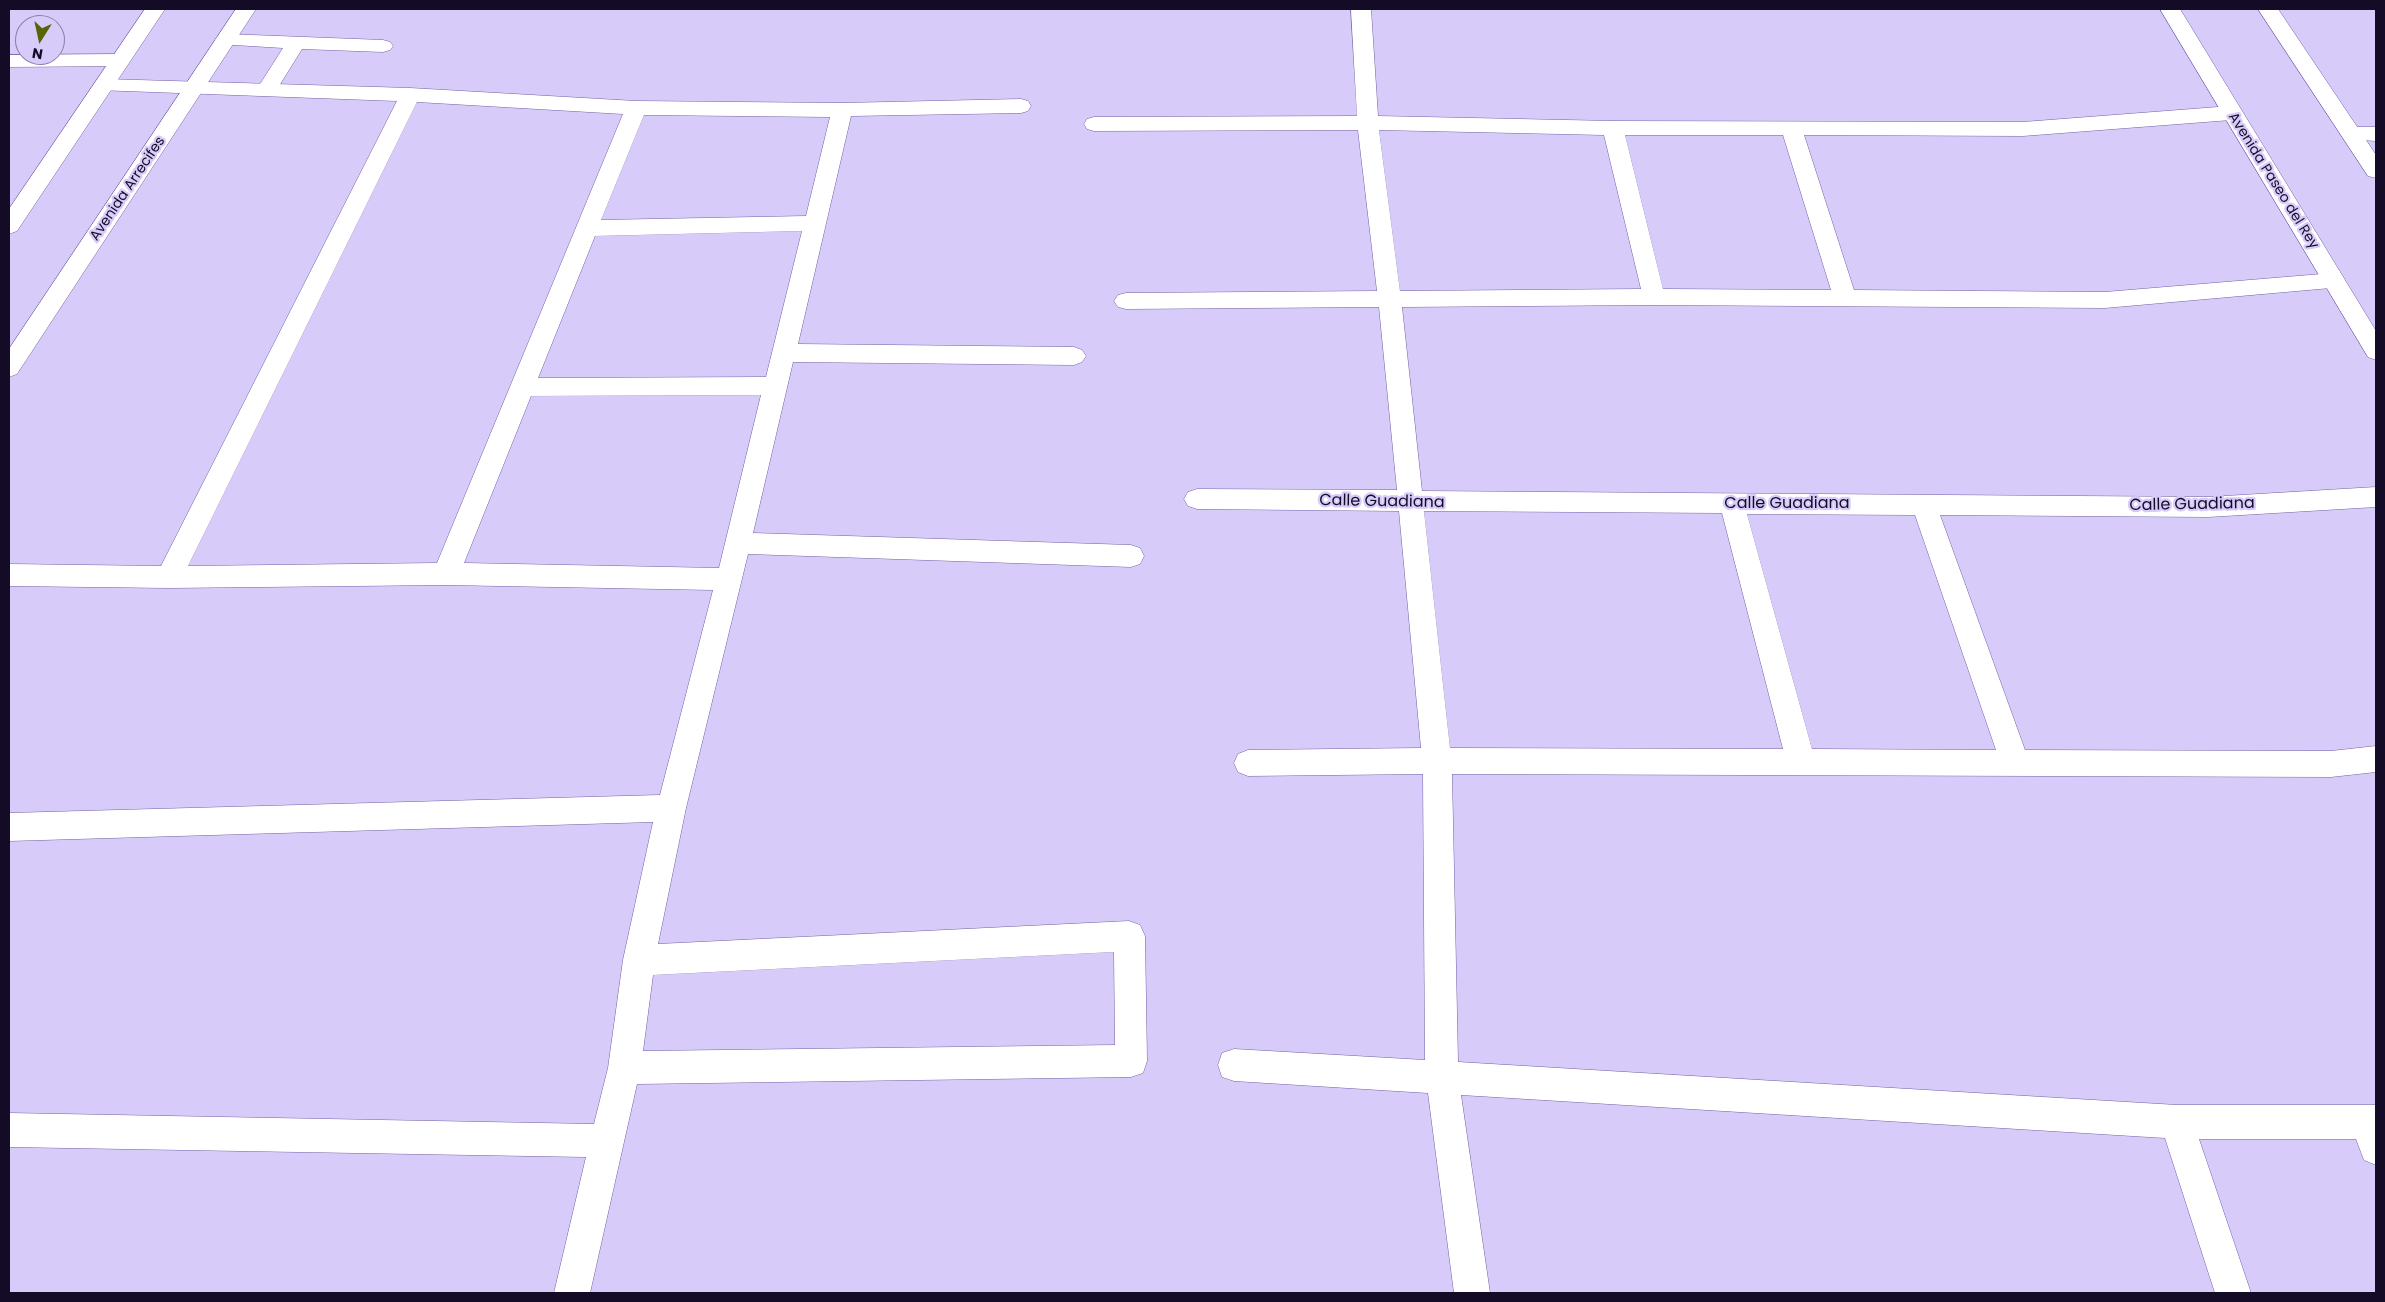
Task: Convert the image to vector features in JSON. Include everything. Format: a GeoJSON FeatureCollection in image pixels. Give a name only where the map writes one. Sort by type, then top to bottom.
{"type":"FeatureCollection","features":[{"type":"Feature","properties":{"kind":"street"},"geometry":{"type":"LineString","coordinates":[[9,226],[155,9]]}},
{"type":"Feature","properties":{"kind":"street","name":"Avenida Arrecifes"},"geometry":{"type":"LineString","coordinates":[[9,368],[246,9]]}},
{"type":"Feature","properties":{"kind":"street"},"geometry":{"type":"LineString","coordinates":[[1361,9],[1368,123],[1390,299],[1437,761],[1442,1077],[1472,1293]]}},
{"type":"Feature","properties":{"kind":"street","name":"Avenida Paseo del Rey"},"geometry":{"type":"LineString","coordinates":[[2170,9],[2376,352]]}},
{"type":"Feature","properties":{"kind":"street"},"geometry":{"type":"LineString","coordinates":[[2268,9],[2376,171]]}},
{"type":"Feature","properties":{"kind":"street"},"geometry":{"type":"LineString","coordinates":[[225,40],[383,46]]}},
{"type":"Feature","properties":{"kind":"street"},"geometry":{"type":"LineString","coordinates":[[267,89],[297,42]]}},
{"type":"Feature","properties":{"kind":"street"},"geometry":{"type":"LineString","coordinates":[[9,61],[120,60]]}},
{"type":"Feature","properties":{"kind":"street"},"geometry":{"type":"LineString","coordinates":[[104,85],[196,86],[410,95],[636,108],[842,110],[1020,106]]}},
{"type":"Feature","properties":{"kind":"street"},"geometry":{"type":"LineString","coordinates":[[169,577],[410,95]]}},
{"type":"Feature","properties":{"kind":"street"},"geometry":{"type":"LineString","coordinates":[[446,574],[636,108]]}},
{"type":"Feature","properties":{"kind":"street"},"geometry":{"type":"LineString","coordinates":[[572,1293],[624,1068],[639,960],[671,808],[738,543],[842,110]]}},
{"type":"Feature","properties":{"kind":"street"},"geometry":{"type":"LineString","coordinates":[[1094,124],[1368,123],[1613,128],[2023,129],[2231,113]]}},
{"type":"Feature","properties":{"kind":"street"},"geometry":{"type":"LineString","coordinates":[[1613,128],[1654,297]]}},
{"type":"Feature","properties":{"kind":"street"},"geometry":{"type":"LineString","coordinates":[[1792,129],[1845,299]]}},
{"type":"Feature","properties":{"kind":"street"},"geometry":{"type":"LineString","coordinates":[[2352,134],[2376,134]]}},
{"type":"Feature","properties":{"kind":"street"},"geometry":{"type":"LineString","coordinates":[[587,228],[814,223]]}},
{"type":"Feature","properties":{"kind":"street"},"geometry":{"type":"LineString","coordinates":[[1126,301],[1654,297],[2105,300],[2334,281]]}},
{"type":"Feature","properties":{"kind":"street"},"geometry":{"type":"LineString","coordinates":[[783,353],[1074,356]]}},
{"type":"Feature","properties":{"kind":"street"},"geometry":{"type":"LineString","coordinates":[[522,387],[776,386]]}},
{"type":"Feature","properties":{"kind":"street","name":"Calle Guadiana"},"geometry":{"type":"LineString","coordinates":[[1198,499],[2208,507],[2376,497]]}},
{"type":"Feature","properties":{"kind":"street"},"geometry":{"type":"LineString","coordinates":[[1732,504],[1801,762]]}},
{"type":"Feature","properties":{"kind":"street"},"geometry":{"type":"LineString","coordinates":[[1924,505],[2015,763]]}},
{"type":"Feature","properties":{"kind":"street"},"geometry":{"type":"LineString","coordinates":[[738,543],[1131,556]]}},
{"type":"Feature","properties":{"kind":"street"},"geometry":{"type":"LineString","coordinates":[[9,575],[169,577],[446,574],[729,579]]}},
{"type":"Feature","properties":{"kind":"street"},"geometry":{"type":"LineString","coordinates":[[1248,763],[1437,761],[2331,764],[2376,760]]}},
{"type":"Feature","properties":{"kind":"street"},"geometry":{"type":"LineString","coordinates":[[9,827],[671,808]]}},
{"type":"Feature","properties":{"kind":"street"},"geometry":{"type":"LineString","coordinates":[[624,1068],[1131,1061],[1129,936],[639,960]]}},
{"type":"Feature","properties":{"kind":"street"},"geometry":{"type":"LineString","coordinates":[[1234,1065],[2177,1122],[2373,1131]]}},
{"type":"Feature","properties":{"kind":"street"},"geometry":{"type":"LineString","coordinates":[[2177,1122],[2233,1293]]}},
{"type":"Feature","properties":{"kind":"street"},"geometry":{"type":"LineString","coordinates":[[9,1130],[608,1141]]}}]}
